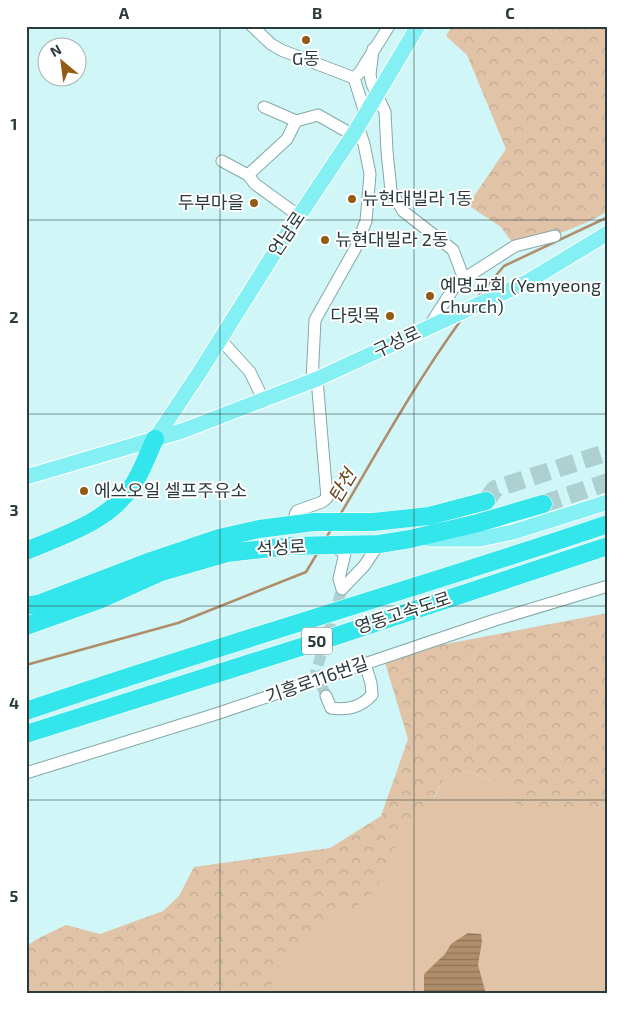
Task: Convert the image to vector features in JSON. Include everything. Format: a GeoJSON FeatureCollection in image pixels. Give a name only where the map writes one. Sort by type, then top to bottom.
{"type":"FeatureCollection","features":[{"type":"Feature","properties":{"kind":"highway"},"geometry":{"type":"LineString","coordinates":[[26,538],[92,511],[108,500],[118,490],[155,440]]}},
{"type":"Feature","properties":{"kind":"highway"},"geometry":{"type":"LineString","coordinates":[[26,551],[88,524],[115,506],[135,483],[155,440]]}},
{"type":"Feature","properties":{"kind":"highway","name":"석성로"},"geometry":{"type":"LineString","coordinates":[[26,606],[41,603],[150,561],[218,538],[314,522],[373,522],[429,516],[486,501]]}},
{"type":"Feature","properties":{"kind":"highway","name":"석성로"},"geometry":{"type":"LineString","coordinates":[[26,626],[99,600],[161,572],[226,553],[299,546],[373,544],[410,539],[478,523],[543,504]]}},
{"type":"Feature","properties":{"kind":"highway","name":"영동고속도로"},"geometry":{"type":"LineString","coordinates":[[26,711],[105,684],[608,524]]}},
{"type":"Feature","properties":{"kind":"highway","name":"영동고속도로"},"geometry":{"type":"LineString","coordinates":[[26,734],[608,546]]}},
{"type":"Feature","properties":{"kind":"main road","name":"언남로"},"geometry":{"type":"LineString","coordinates":[[155,440],[359,125],[418,26]]}},
{"type":"Feature","properties":{"kind":"main road","name":"구성로"},"geometry":{"type":"LineString","coordinates":[[26,477],[182,431],[315,380],[527,282],[608,233]]}},
{"type":"Feature","properties":{"kind":"main road"},"geometry":{"type":"LineString","coordinates":[[410,539],[480,539],[513,532],[608,502]]}},
{"type":"Feature","properties":{"kind":"street"},"geometry":{"type":"LineString","coordinates":[[252,26],[271,44],[281,50],[354,78]]}},
{"type":"Feature","properties":{"kind":"street"},"geometry":{"type":"LineString","coordinates":[[354,78],[360,72],[389,26]]}},
{"type":"Feature","properties":{"kind":"street"},"geometry":{"type":"LineString","coordinates":[[373,49],[370,75],[377,95],[386,112],[391,191],[403,210],[453,250],[464,279]]}},
{"type":"Feature","properties":{"kind":"street"},"geometry":{"type":"LineString","coordinates":[[295,525],[297,511],[322,502],[327,498],[315,380],[315,320],[355,249],[366,220],[370,174],[359,125],[354,78]]}},
{"type":"Feature","properties":{"kind":"street"},"geometry":{"type":"LineString","coordinates":[[264,107],[296,121],[318,114],[359,125]]}},
{"type":"Feature","properties":{"kind":"street"},"geometry":{"type":"LineString","coordinates":[[248,175],[287,139],[296,121]]}},
{"type":"Feature","properties":{"kind":"street"},"geometry":{"type":"LineString","coordinates":[[222,161],[248,175],[255,184],[299,216]]}},
{"type":"Feature","properties":{"kind":"street"},"geometry":{"type":"LineString","coordinates":[[428,328],[453,289],[464,279],[515,246],[555,236]]}},
{"type":"Feature","properties":{"kind":"street"},"geometry":{"type":"LineString","coordinates":[[220,339],[250,372],[263,399]]}},
{"type":"Feature","properties":{"kind":"street"},"geometry":{"type":"LineString","coordinates":[[338,549],[345,553],[339,579],[342,589],[364,566],[373,544]]}},
{"type":"Feature","properties":{"kind":"street","name":"기흥로116번길"},"geometry":{"type":"LineString","coordinates":[[26,773],[216,714],[495,620],[608,586]]}},
{"type":"Feature","properties":{"kind":"street"},"geometry":{"type":"LineString","coordinates":[[326,696],[331,708],[355,708],[364,703],[372,695],[372,683],[365,664]]}},
{"type":"Feature","properties":{"kind":"green space"},"geometry":{"type":"Polygon","coordinates":[[[452,26],[608,26],[608,211],[575,228],[515,246],[501,227],[468,205],[506,149],[467,55],[446,36],[452,26]]]}},
{"type":"Feature","properties":{"kind":"green space"},"geometry":{"type":"Polygon","coordinates":[[[608,613],[608,804],[595,809],[542,813],[516,804],[507,782],[487,779],[470,772],[444,778],[435,795],[396,845],[381,879],[368,899],[291,945],[267,994],[26,994],[26,947],[35,940],[66,925],[100,934],[163,911],[179,896],[194,867],[330,848],[381,816],[408,739],[383,656],[608,613]]]}},
{"type":"Feature","properties":{"kind":"green space"},"geometry":{"type":"Polygon","coordinates":[[[470,772],[487,779],[507,782],[517,803],[595,809],[608,804],[608,994],[67,994],[322,882],[435,796],[444,778],[470,772]]]}},
{"type":"Feature","properties":{"kind":"shaded area"},"geometry":{"type":"Polygon","coordinates":[[[468,933],[481,934],[482,941],[478,965],[486,994],[424,994],[424,974],[445,954],[451,944],[468,933]]]}},
{"type":"Feature","properties":{"kind":"waterway","name":"탄천"},"geometry":{"type":"LineString","coordinates":[[476,299],[504,266],[608,217]]}},
{"type":"Feature","properties":{"kind":"waterway","name":"탄천"},"geometry":{"type":"LineString","coordinates":[[340,515],[413,392],[461,320]]}},
{"type":"Feature","properties":{"kind":"waterway","name":"탄천"},"geometry":{"type":"LineString","coordinates":[[326,538],[332,528]]}},
{"type":"Feature","properties":{"kind":"waterway","name":"탄천"},"geometry":{"type":"LineString","coordinates":[[26,665],[178,623],[306,572],[318,552]]}},
{"type":"Feature","properties":{"kind":"tunnel"},"geometry":{"type":"LineString","coordinates":[[486,501],[495,489],[608,452]]}},
{"type":"Feature","properties":{"kind":"tunnel"},"geometry":{"type":"LineString","coordinates":[[543,504],[608,482]]}},
{"type":"Feature","properties":{"kind":"tunnel"},"geometry":{"type":"LineString","coordinates":[[326,696],[316,671],[342,589]]}},
{"type":"Feature","properties":{"kind":"place","name":"G동"},"geometry":{"type":"Point","coordinates":[306,40]}},
{"type":"Feature","properties":{"kind":"place","name":"뉴현대빌라 1동"},"geometry":{"type":"Point","coordinates":[352,199]}},
{"type":"Feature","properties":{"kind":"place","name":"두부마을"},"geometry":{"type":"Point","coordinates":[254,203]}},
{"type":"Feature","properties":{"kind":"place","name":"뉴현대빌라 2동"},"geometry":{"type":"Point","coordinates":[325,240]}},
{"type":"Feature","properties":{"kind":"place","name":"예명교회 (Yemyeong Church)"},"geometry":{"type":"Point","coordinates":[430,296]}},
{"type":"Feature","properties":{"kind":"place","name":"다릿목"},"geometry":{"type":"Point","coordinates":[390,316]}},
{"type":"Feature","properties":{"kind":"place","name":"에쓰오일 셀프주유소"},"geometry":{"type":"Point","coordinates":[84,491]}}]}
